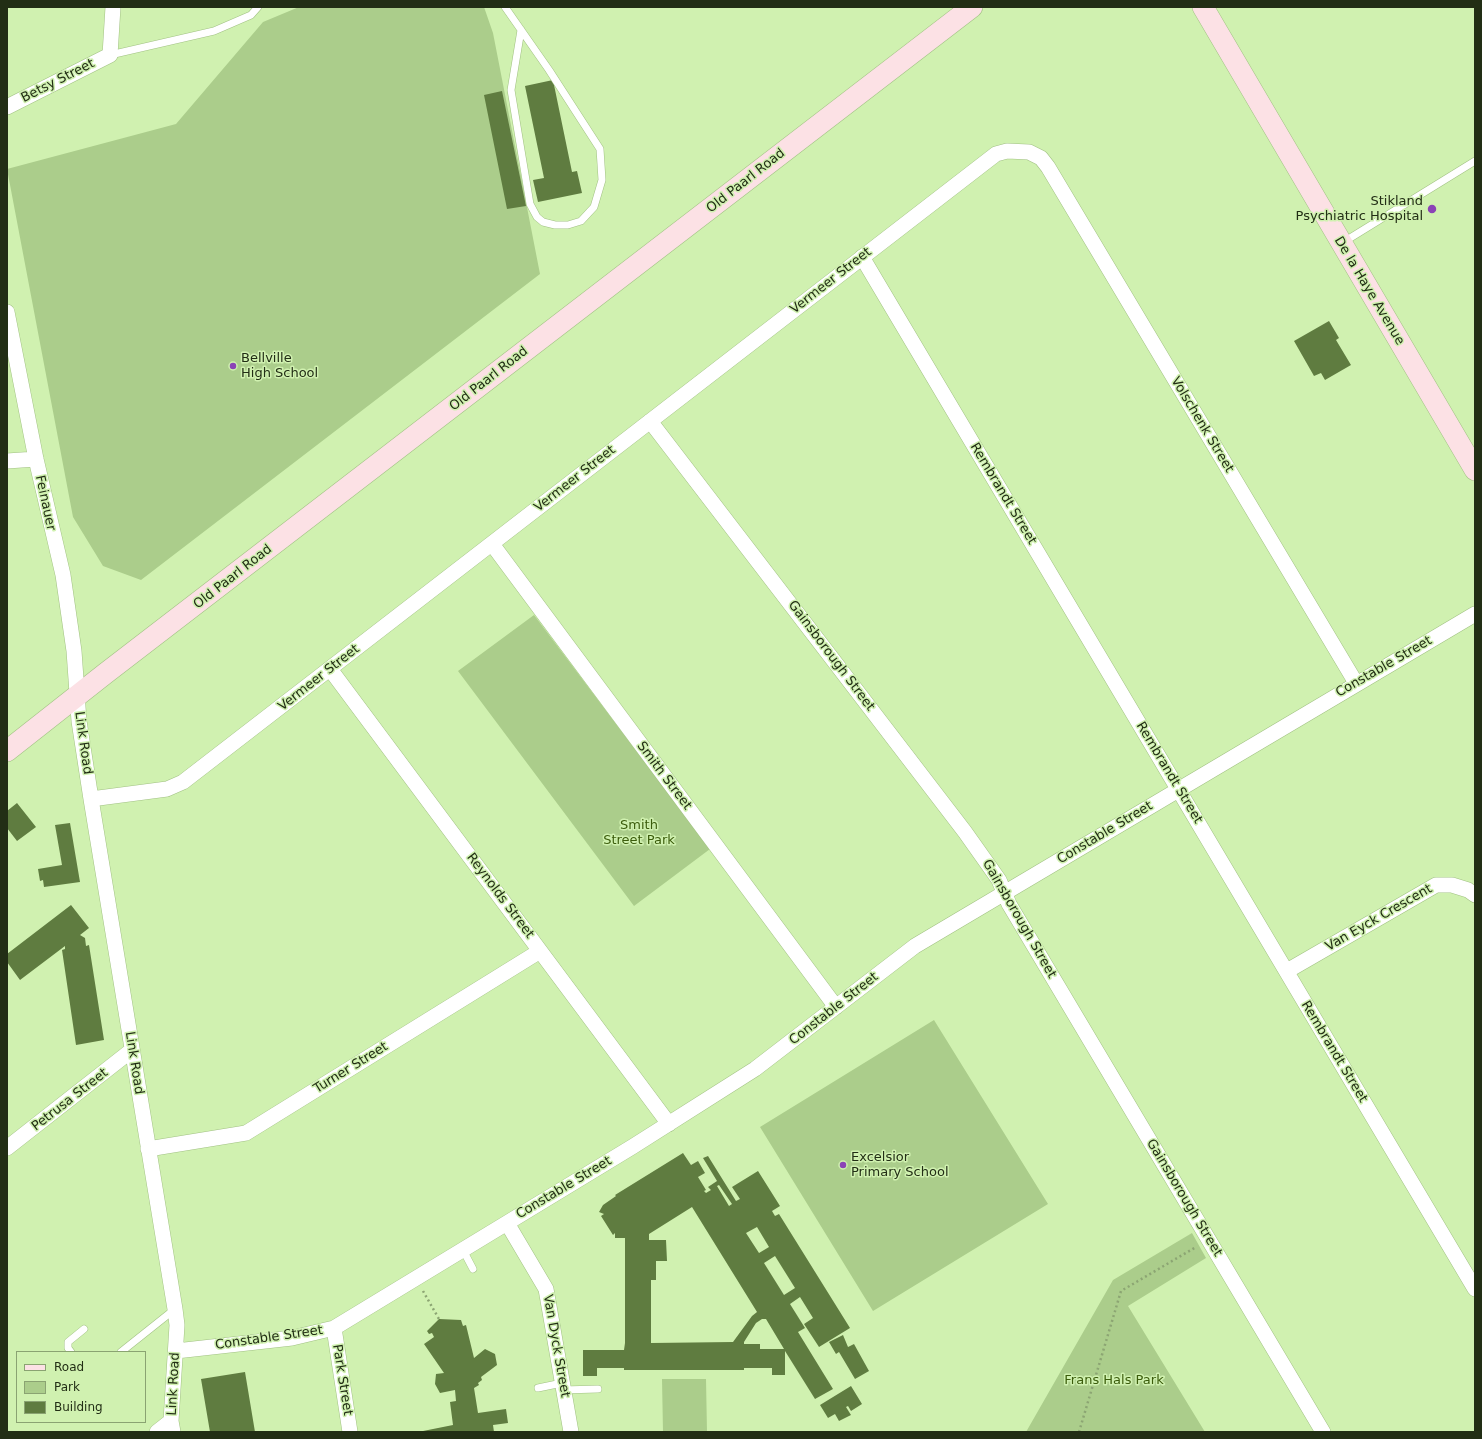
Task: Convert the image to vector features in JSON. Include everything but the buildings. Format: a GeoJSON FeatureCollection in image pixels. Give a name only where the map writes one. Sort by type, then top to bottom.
{"type":"FeatureCollection","features":[{"type":"Feature","properties":{"kind":"main road","name":"Old Paarl Road"},"geometry":{"type":"LineString","coordinates":[[7,751],[77,695],[972,7]]}},
{"type":"Feature","properties":{"kind":"main road","name":"De la Haye Avenue"},"geometry":{"type":"LineString","coordinates":[[1203,7],[1475,470]]}},
{"type":"Feature","properties":{"kind":"street"},"geometry":{"type":"LineString","coordinates":[[110,55],[113,7]]}},
{"type":"Feature","properties":{"kind":"street","name":"Betsy Street"},"geometry":{"type":"LineString","coordinates":[[7,107],[110,55]]}},
{"type":"Feature","properties":{"kind":"street","name":"Vermeer Street"},"geometry":{"type":"LineString","coordinates":[[91,799],[161,790],[178,785],[996,154],[1007,151],[1028,152],[1041,158],[1048,167]]}},
{"type":"Feature","properties":{"kind":"street","name":"Volschenk Street"},"geometry":{"type":"LineString","coordinates":[[1048,167],[1356,683]]}},
{"type":"Feature","properties":{"kind":"street","name":"Rembrandt Street"},"geometry":{"type":"LineString","coordinates":[[862,257],[1475,1289]]}},
{"type":"Feature","properties":{"kind":"street","name":"Feinauer"},"geometry":{"type":"LineString","coordinates":[[7,312],[36,459],[63,575],[74,651],[77,695]]}},
{"type":"Feature","properties":{"kind":"street","name":"Gainsborough Street"},"geometry":{"type":"LineString","coordinates":[[650,421],[965,832],[999,880],[1009,904],[1323,1432]]}},
{"type":"Feature","properties":{"kind":"street"},"geometry":{"type":"LineString","coordinates":[[7,461],[36,459]]}},
{"type":"Feature","properties":{"kind":"street","name":"Smith Street"},"geometry":{"type":"LineString","coordinates":[[492,544],[836,1007]]}},
{"type":"Feature","properties":{"kind":"street","name":"Constable Street"},"geometry":{"type":"LineString","coordinates":[[176,1351],[292,1338],[334,1328],[669,1124],[755,1069],[915,946],[1356,683],[1475,614]]}},
{"type":"Feature","properties":{"kind":"street","name":"Reynolds Street"},"geometry":{"type":"LineString","coordinates":[[330,669],[669,1124]]}},
{"type":"Feature","properties":{"kind":"street","name":"Link Road"},"geometry":{"type":"LineString","coordinates":[[77,695],[91,799],[175,1309],[177,1325],[172,1427]]}},
{"type":"Feature","properties":{"kind":"street","name":"Van Eyck Crescent"},"geometry":{"type":"LineString","coordinates":[[1287,971],[1436,885],[1452,885],[1468,890],[1475,895]]}},
{"type":"Feature","properties":{"kind":"street","name":"Turner Street"},"geometry":{"type":"LineString","coordinates":[[148,1149],[246,1133],[540,951]]}},
{"type":"Feature","properties":{"kind":"street","name":"Petrusa Street"},"geometry":{"type":"LineString","coordinates":[[7,1148],[132,1050]]}},
{"type":"Feature","properties":{"kind":"street","name":"Van Dyck Street"},"geometry":{"type":"LineString","coordinates":[[507,1223],[546,1290],[571,1432]]}},
{"type":"Feature","properties":{"kind":"street","name":"Park Street"},"geometry":{"type":"LineString","coordinates":[[334,1328],[350,1432]]}},
{"type":"Feature","properties":{"kind":"street"},"geometry":{"type":"LineString","coordinates":[[157,1432],[172,1427]]}},
{"type":"Feature","properties":{"kind":"lane"},"geometry":{"type":"LineString","coordinates":[[110,55],[214,31],[251,15],[258,7]]}},
{"type":"Feature","properties":{"kind":"lane"},"geometry":{"type":"LineString","coordinates":[[505,7],[521,30],[600,149],[602,180],[594,207],[581,221],[568,225],[555,225],[543,222],[537,217],[530,204],[511,90],[521,30]]}},
{"type":"Feature","properties":{"kind":"lane"},"geometry":{"type":"LineString","coordinates":[[1341,244],[1475,161]]}},
{"type":"Feature","properties":{"kind":"lane"},"geometry":{"type":"LineString","coordinates":[[462,1250],[473,1269]]}},
{"type":"Feature","properties":{"kind":"lane"},"geometry":{"type":"LineString","coordinates":[[122,1351],[175,1309]]}},
{"type":"Feature","properties":{"kind":"lane"},"geometry":{"type":"LineString","coordinates":[[70,1351],[68,1348],[68,1342],[84,1330]]}},
{"type":"Feature","properties":{"kind":"lane"},"geometry":{"type":"LineString","coordinates":[[538,1388],[563,1386],[598,1389]]}},
{"type":"Feature","properties":{"kind":"path"},"geometry":{"type":"LineString","coordinates":[[1079,1432],[1121,1291],[1208,1240]]}},
{"type":"Feature","properties":{"kind":"path"},"geometry":{"type":"LineString","coordinates":[[416,1279],[439,1319]]}},
{"type":"Feature","properties":{"kind":"green space","name":"Bellville High School"},"geometry":{"type":"Polygon","coordinates":[[[299,7],[484,7],[493,33],[540,274],[141,580],[103,566],[73,517],[7,169],[176,124],[263,22],[299,7]]]}},
{"type":"Feature","properties":{"kind":"green space","name":"Smith Street Park"},"geometry":{"type":"Polygon","coordinates":[[[534,615],[710,849],[634,906],[458,671],[534,615]]]}},
{"type":"Feature","properties":{"kind":"green space"},"geometry":{"type":"Polygon","coordinates":[[[934,1020],[1048,1204],[873,1311],[760,1127],[934,1020]]]}},
{"type":"Feature","properties":{"kind":"green space","name":"Frans Hals Park"},"geometry":{"type":"Polygon","coordinates":[[[1192,1233],[1206,1258],[1128,1306],[1205,1432],[1026,1432],[1113,1280],[1192,1233]]]}},
{"type":"Feature","properties":{"kind":"green space"},"geometry":{"type":"Polygon","coordinates":[[[662,1379],[706,1379],[707,1432],[663,1432],[662,1379]]]}},
{"type":"Feature","properties":{"kind":"place","name":"Stikland Psychiatric Hospital"},"geometry":{"type":"Point","coordinates":[1432,209]}},
{"type":"Feature","properties":{"kind":"place","name":"Bellville High School"},"geometry":{"type":"Point","coordinates":[233,366]}},
{"type":"Feature","properties":{"kind":"place","name":"Excelsior Primary School"},"geometry":{"type":"Point","coordinates":[843,1165]}}]}
